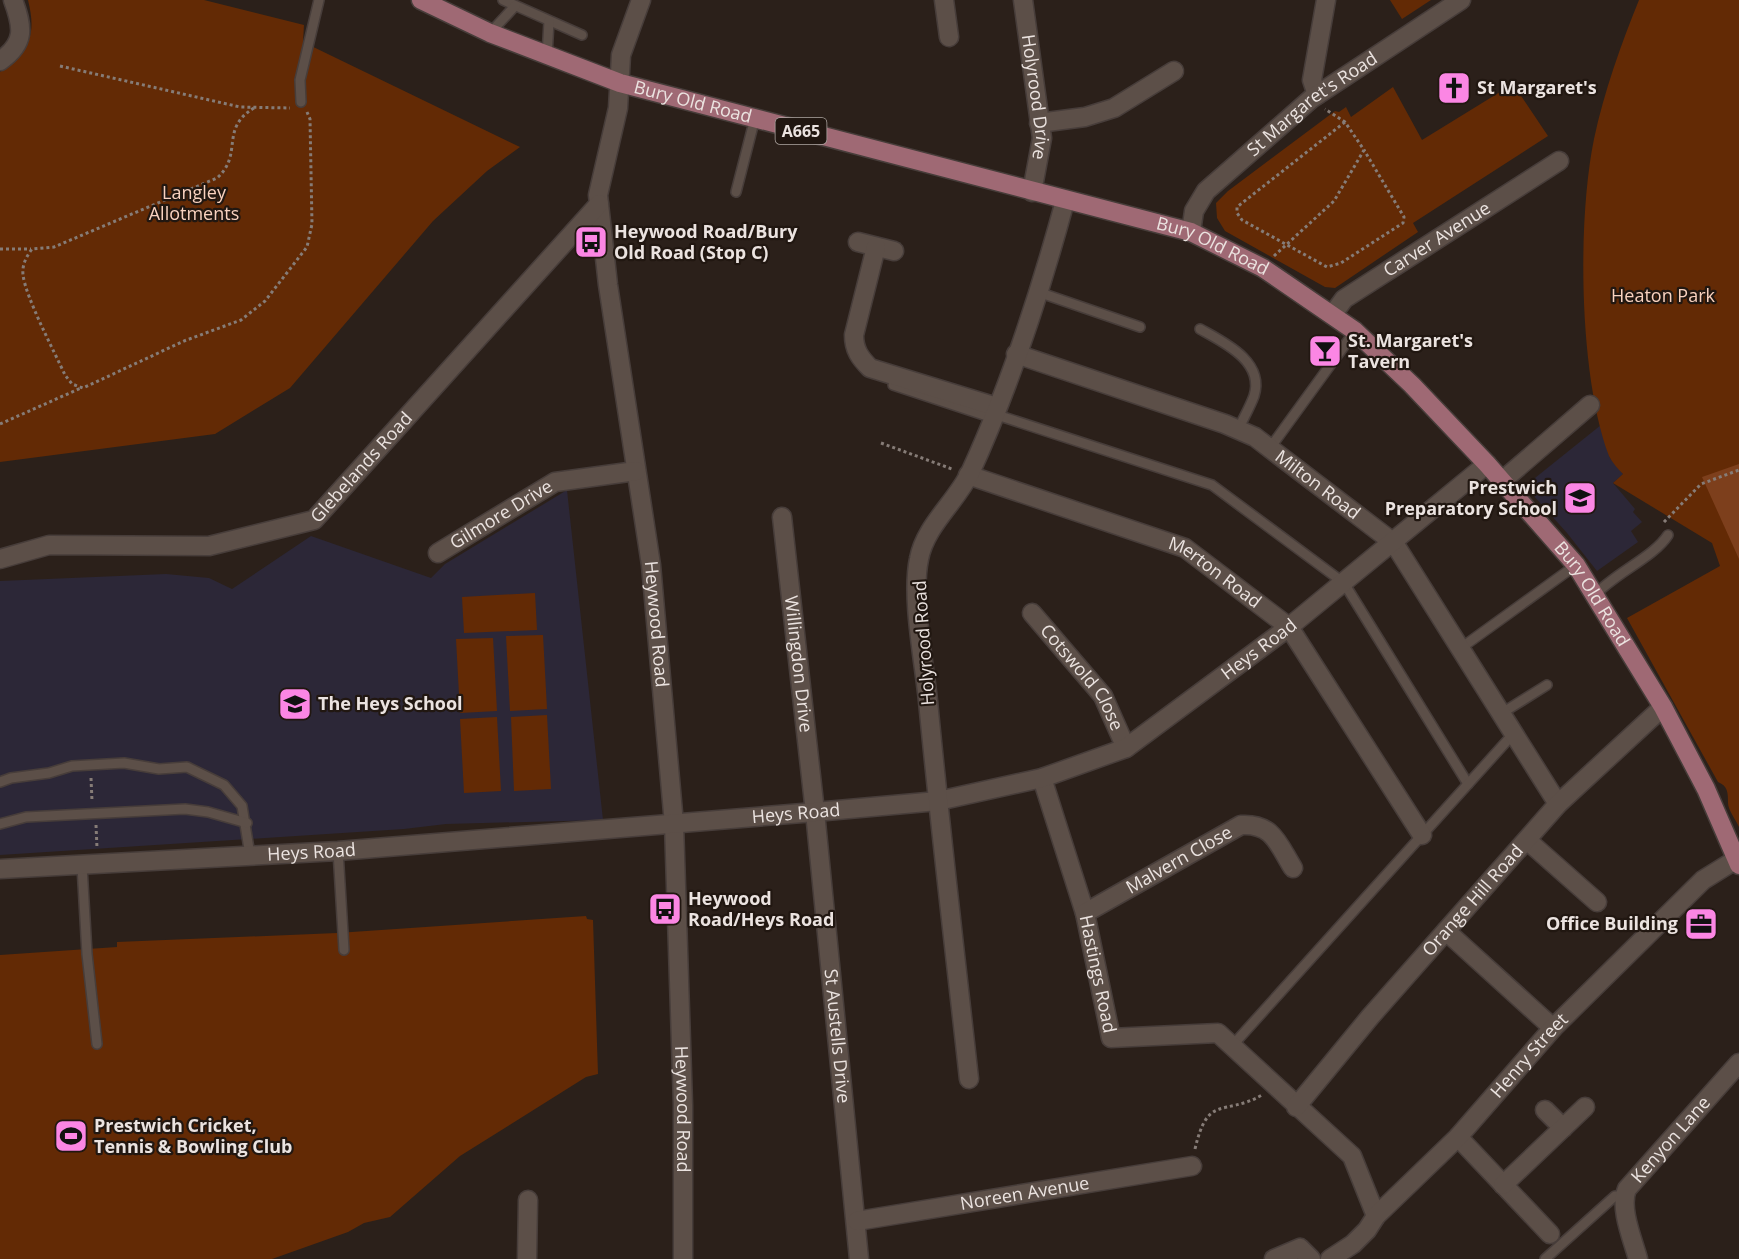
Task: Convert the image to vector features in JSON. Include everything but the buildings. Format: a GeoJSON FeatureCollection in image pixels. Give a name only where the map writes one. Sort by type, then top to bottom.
{"type":"FeatureCollection","features":[{"type":"Feature","properties":{"kind":"main road","name":"Bury Old Road"},"geometry":{"type":"LineString","coordinates":[[421,0],[490,33],[620,83],[1065,201],[1191,232],[1263,268],[1355,331],[1412,385],[1502,481],[1576,566],[1663,707],[1706,789],[1738,862]]}},
{"type":"Feature","properties":{"kind":"street"},"geometry":{"type":"LineString","coordinates":[[0,61],[12,53],[20,38],[20,20],[13,0]]}},
{"type":"Feature","properties":{"kind":"street","name":"Heywood Road"},"geometry":{"type":"LineString","coordinates":[[641,0],[621,55],[618,108],[599,204],[651,566],[674,824],[683,1105],[683,1259]]}},
{"type":"Feature","properties":{"kind":"street"},"geometry":{"type":"LineString","coordinates":[[944,0],[949,37]]}},
{"type":"Feature","properties":{"kind":"street","name":"Holyrood Drive"},"geometry":{"type":"LineString","coordinates":[[1023,0],[1042,138],[1032,192]]}},
{"type":"Feature","properties":{"kind":"street"},"geometry":{"type":"LineString","coordinates":[[1314,97],[1313,69],[1326,0]]}},
{"type":"Feature","properties":{"kind":"street","name":"St Margaret's Road"},"geometry":{"type":"LineString","coordinates":[[1191,232],[1194,212],[1206,191],[1314,97],[1461,0]]}},
{"type":"Feature","properties":{"kind":"street"},"geometry":{"type":"LineString","coordinates":[[1039,123],[1085,117],[1114,108],[1174,71]]}},
{"type":"Feature","properties":{"kind":"street","name":"Carver Avenue"},"geometry":{"type":"LineString","coordinates":[[1333,314],[1344,299],[1547,164]]}},
{"type":"Feature","properties":{"kind":"street","name":"Holyrood Road"},"geometry":{"type":"LineString","coordinates":[[969,1078],[918,599],[919,558],[933,527],[968,476],[995,413],[1038,292],[1065,201]]}},
{"type":"Feature","properties":{"kind":"street","name":"Glebelands Road"},"geometry":{"type":"LineString","coordinates":[[0,559],[50,545],[209,546],[314,520],[599,204]]}},
{"type":"Feature","properties":{"kind":"street"},"geometry":{"type":"LineString","coordinates":[[858,242],[885,249],[854,335],[854,344],[860,358],[870,368],[995,413]]}},
{"type":"Feature","properties":{"kind":"street","name":"Milton Road"},"geometry":{"type":"LineString","coordinates":[[1016,354],[1238,429],[1255,437],[1394,543],[1558,804]]}},
{"type":"Feature","properties":{"kind":"street"},"geometry":{"type":"LineString","coordinates":[[1502,481],[1590,405]]}},
{"type":"Feature","properties":{"kind":"street","name":"Heys Road"},"geometry":{"type":"LineString","coordinates":[[0,869],[338,851],[815,812],[938,801],[1042,778],[1126,748],[1289,627],[1394,543],[1486,464]]}},
{"type":"Feature","properties":{"kind":"street","name":"Gilmore Drive"},"geometry":{"type":"LineString","coordinates":[[438,553],[555,482],[636,471]]}},
{"type":"Feature","properties":{"kind":"street","name":"Merton Road"},"geometry":{"type":"LineString","coordinates":[[968,476],[1185,548],[1289,627],[1422,835]]}},
{"type":"Feature","properties":{"kind":"street","name":"Willingdon Drive"},"geometry":{"type":"LineString","coordinates":[[782,517],[815,812]]}},
{"type":"Feature","properties":{"kind":"street","name":"Cotswold Close"},"geometry":{"type":"LineString","coordinates":[[1032,612],[1103,696],[1126,748]]}},
{"type":"Feature","properties":{"kind":"street","name":"Orange Hill Road"},"geometry":{"type":"LineString","coordinates":[[1296,1107],[1558,804],[1663,707]]}},
{"type":"Feature","properties":{"kind":"street","name":"Hastings Road"},"geometry":{"type":"LineString","coordinates":[[1042,778],[1085,913],[1111,1038],[1218,1033],[1352,1156],[1376,1216]]}},
{"type":"Feature","properties":{"kind":"street","name":"St Austells Drive"},"geometry":{"type":"LineString","coordinates":[[815,812],[859,1259]]}},
{"type":"Feature","properties":{"kind":"street","name":"Malvern Close"},"geometry":{"type":"LineString","coordinates":[[1085,913],[1241,825],[1255,824],[1270,831],[1293,868]]}},
{"type":"Feature","properties":{"kind":"street"},"geometry":{"type":"LineString","coordinates":[[1528,841],[1597,902]]}},
{"type":"Feature","properties":{"kind":"street","name":"Henry Street"},"geometry":{"type":"LineString","coordinates":[[1330,1259],[1353,1244],[1367,1230],[1376,1216],[1458,1137],[1553,1028],[1703,879],[1738,862]]}},
{"type":"Feature","properties":{"kind":"street"},"geometry":{"type":"LineString","coordinates":[[1446,931],[1553,1028]]}},
{"type":"Feature","properties":{"kind":"street","name":"Kenyon Lane"},"geometry":{"type":"LineString","coordinates":[[1624,1196],[1631,1184],[1739,1063]]}},
{"type":"Feature","properties":{"kind":"street"},"geometry":{"type":"LineString","coordinates":[[1503,1185],[1585,1107]]}},
{"type":"Feature","properties":{"kind":"street"},"geometry":{"type":"LineString","coordinates":[[1545,1110],[1563,1128]]}},
{"type":"Feature","properties":{"kind":"street"},"geometry":{"type":"LineString","coordinates":[[1458,1137],[1550,1234]]}},
{"type":"Feature","properties":{"kind":"street","name":"Noreen Avenue"},"geometry":{"type":"LineString","coordinates":[[857,1221],[1192,1166]]}},
{"type":"Feature","properties":{"kind":"street"},"geometry":{"type":"LineString","coordinates":[[1624,1196],[1638,1259]]}},
{"type":"Feature","properties":{"kind":"street"},"geometry":{"type":"LineString","coordinates":[[527,1259],[528,1200]]}},
{"type":"Feature","properties":{"kind":"street"},"geometry":{"type":"LineString","coordinates":[[1274,1259],[1306,1253]]}},
{"type":"Feature","properties":{"kind":"lane"},"geometry":{"type":"LineString","coordinates":[[301,102],[300,80],[319,0]]}},
{"type":"Feature","properties":{"kind":"lane"},"geometry":{"type":"LineString","coordinates":[[503,0],[582,35]]}},
{"type":"Feature","properties":{"kind":"lane"},"geometry":{"type":"LineString","coordinates":[[490,33],[515,6]]}},
{"type":"Feature","properties":{"kind":"lane"},"geometry":{"type":"LineString","coordinates":[[547,56],[549,21]]}},
{"type":"Feature","properties":{"kind":"lane"},"geometry":{"type":"LineString","coordinates":[[735,192],[755,118]]}},
{"type":"Feature","properties":{"kind":"lane"},"geometry":{"type":"LineString","coordinates":[[1038,292],[1140,327]]}},
{"type":"Feature","properties":{"kind":"lane"},"geometry":{"type":"LineString","coordinates":[[1200,329],[1240,352],[1253,375],[1255,394],[1238,429]]}},
{"type":"Feature","properties":{"kind":"lane"},"geometry":{"type":"LineString","coordinates":[[1270,448],[1355,331]]}},
{"type":"Feature","properties":{"kind":"lane"},"geometry":{"type":"LineString","coordinates":[[893,385],[995,413],[1212,485],[1344,583],[1468,784]]}},
{"type":"Feature","properties":{"kind":"lane"},"geometry":{"type":"LineString","coordinates":[[1595,595],[1635,562],[1662,545],[1668,535]]}},
{"type":"Feature","properties":{"kind":"lane"},"geometry":{"type":"LineString","coordinates":[[1461,648],[1576,566]]}},
{"type":"Feature","properties":{"kind":"lane"},"geometry":{"type":"LineString","coordinates":[[1502,713],[1547,685]]}},
{"type":"Feature","properties":{"kind":"lane"},"geometry":{"type":"LineString","coordinates":[[1232,1046],[1514,733]]}},
{"type":"Feature","properties":{"kind":"lane"},"geometry":{"type":"LineString","coordinates":[[0,783],[11,778],[50,773],[72,766],[124,763],[159,769],[187,768],[224,785],[242,806],[247,823],[250,855]]}},
{"type":"Feature","properties":{"kind":"lane"},"geometry":{"type":"LineString","coordinates":[[0,824],[26,817],[185,809],[208,812],[247,823]]}},
{"type":"Feature","properties":{"kind":"lane"},"geometry":{"type":"LineString","coordinates":[[338,851],[344,950]]}},
{"type":"Feature","properties":{"kind":"lane"},"geometry":{"type":"LineString","coordinates":[[82,866],[87,954],[97,1044]]}},
{"type":"Feature","properties":{"kind":"lane","name":"Kenyon Lane"},"geometry":{"type":"LineString","coordinates":[[1545,1259],[1615,1196],[1624,1196]]}},
{"type":"Feature","properties":{"kind":"path"},"geometry":{"type":"LineString","coordinates":[[0,424],[184,341],[241,320],[265,302],[295,266],[307,247],[312,224],[310,119],[301,102],[287,109],[240,107],[60,66]]}},
{"type":"Feature","properties":{"kind":"path"},"geometry":{"type":"LineString","coordinates":[[1314,97],[1345,122],[1404,217],[1403,223],[1341,263],[1327,267],[1242,220],[1237,213],[1237,207],[1345,122]]}},
{"type":"Feature","properties":{"kind":"path"},"geometry":{"type":"LineString","coordinates":[[0,249],[54,247],[217,178],[225,171],[230,160],[235,125],[240,116],[254,108]]}},
{"type":"Feature","properties":{"kind":"path"},"geometry":{"type":"LineString","coordinates":[[1263,268],[1334,201],[1364,150]]}},
{"type":"Feature","properties":{"kind":"path"},"geometry":{"type":"LineString","coordinates":[[32,249],[25,259],[24,267],[27,290],[65,375],[72,384],[83,388]]}},
{"type":"Feature","properties":{"kind":"path"},"geometry":{"type":"LineString","coordinates":[[880,443],[968,476]]}},
{"type":"Feature","properties":{"kind":"path"},"geometry":{"type":"LineString","coordinates":[[1192,1166],[1200,1128],[1208,1114],[1222,1107],[1252,1101],[1273,1085]]}},
{"type":"Feature","properties":{"kind":"shaded area","name":"Prestwich Preparatory School"},"geometry":{"type":"Polygon","coordinates":[[[1601,425],[1610,458],[1623,474],[1613,483],[1635,509],[1633,512],[1642,522],[1631,531],[1638,542],[1597,571],[1525,486],[1601,425]]]}},
{"type":"Feature","properties":{"kind":"shaded area"},"geometry":{"type":"Polygon","coordinates":[[[1739,464],[1739,559],[1702,477],[1739,464]]]}},
{"type":"Feature","properties":{"kind":"shaded area","name":"The Heys School"},"geometry":{"type":"Polygon","coordinates":[[[567,490],[603,820],[446,824],[404,829],[0,855],[0,581],[166,574],[209,578],[232,589],[311,536],[431,578],[445,564],[567,490]]]}},
{"type":"Feature","properties":{"kind":"green space","name":"Langley Allotments"},"geometry":{"type":"Polygon","coordinates":[[[28,0],[204,0],[304,25],[303,42],[520,147],[487,171],[433,221],[290,388],[215,434],[0,462],[0,72],[18,57],[28,42],[32,23],[28,0]]]}},
{"type":"Feature","properties":{"kind":"green space"},"geometry":{"type":"Polygon","coordinates":[[[1390,0],[1431,0],[1402,19],[1390,0]]]}},
{"type":"Feature","properties":{"kind":"green space","name":"Heaton Park"},"geometry":{"type":"Polygon","coordinates":[[[1639,0],[1739,0],[1739,827],[1729,809],[1726,788],[1718,782],[1627,618],[1720,566],[1712,543],[1613,483],[1623,474],[1609,456],[1599,423],[1592,385],[1587,343],[1583,255],[1589,173],[1594,139],[1603,104],[1619,51],[1639,0]]]}},
{"type":"Feature","properties":{"kind":"green space"},"geometry":{"type":"Polygon","coordinates":[[[1513,84],[1548,136],[1413,223],[1418,232],[1335,288],[1325,287],[1225,231],[1217,218],[1216,203],[1228,191],[1335,111],[1339,112],[1346,107],[1351,117],[1393,87],[1422,140],[1513,84]]]}},
{"type":"Feature","properties":{"kind":"green space"},"geometry":{"type":"Polygon","coordinates":[[[535,593],[537,630],[464,633],[462,597],[535,593]]]}},
{"type":"Feature","properties":{"kind":"green space"},"geometry":{"type":"Polygon","coordinates":[[[543,635],[547,709],[510,711],[506,636],[543,635]]]}},
{"type":"Feature","properties":{"kind":"green space"},"geometry":{"type":"Polygon","coordinates":[[[493,638],[497,711],[460,713],[456,639],[493,638]]]}},
{"type":"Feature","properties":{"kind":"green space"},"geometry":{"type":"Polygon","coordinates":[[[547,715],[551,789],[514,791],[511,717],[547,715]]]}},
{"type":"Feature","properties":{"kind":"green space"},"geometry":{"type":"Polygon","coordinates":[[[497,717],[501,791],[464,793],[460,719],[497,717]]]}},
{"type":"Feature","properties":{"kind":"green space"},"geometry":{"type":"Polygon","coordinates":[[[586,916],[587,919],[593,920],[598,1074],[586,1077],[460,1156],[390,1217],[364,1223],[348,1232],[272,1259],[0,1259],[0,955],[117,947],[117,942],[337,933],[586,916]]]}},
{"type":"Feature","properties":{"kind":"place","name":"St Margaret's"},"geometry":{"type":"Point","coordinates":[1454,88]}},
{"type":"Feature","properties":{"kind":"place","name":"Heywood Road/Bury Old Road (Stop C)"},"geometry":{"type":"Point","coordinates":[591,242]}},
{"type":"Feature","properties":{"kind":"place","name":"St. Margaret's Tavern"},"geometry":{"type":"Point","coordinates":[1325,351]}},
{"type":"Feature","properties":{"kind":"place","name":"Prestwich Preparatory School"},"geometry":{"type":"Point","coordinates":[1580,498]}},
{"type":"Feature","properties":{"kind":"place","name":"The Heys School"},"geometry":{"type":"Point","coordinates":[295,704]}},
{"type":"Feature","properties":{"kind":"place","name":"Heywood Road/Heys Road"},"geometry":{"type":"Point","coordinates":[665,909]}},
{"type":"Feature","properties":{"kind":"place","name":"Office Building"},"geometry":{"type":"Point","coordinates":[1701,924]}},
{"type":"Feature","properties":{"kind":"place","name":"Prestwich Cricket, Tennis & Bowling Club"},"geometry":{"type":"Point","coordinates":[71,1136]}}]}
